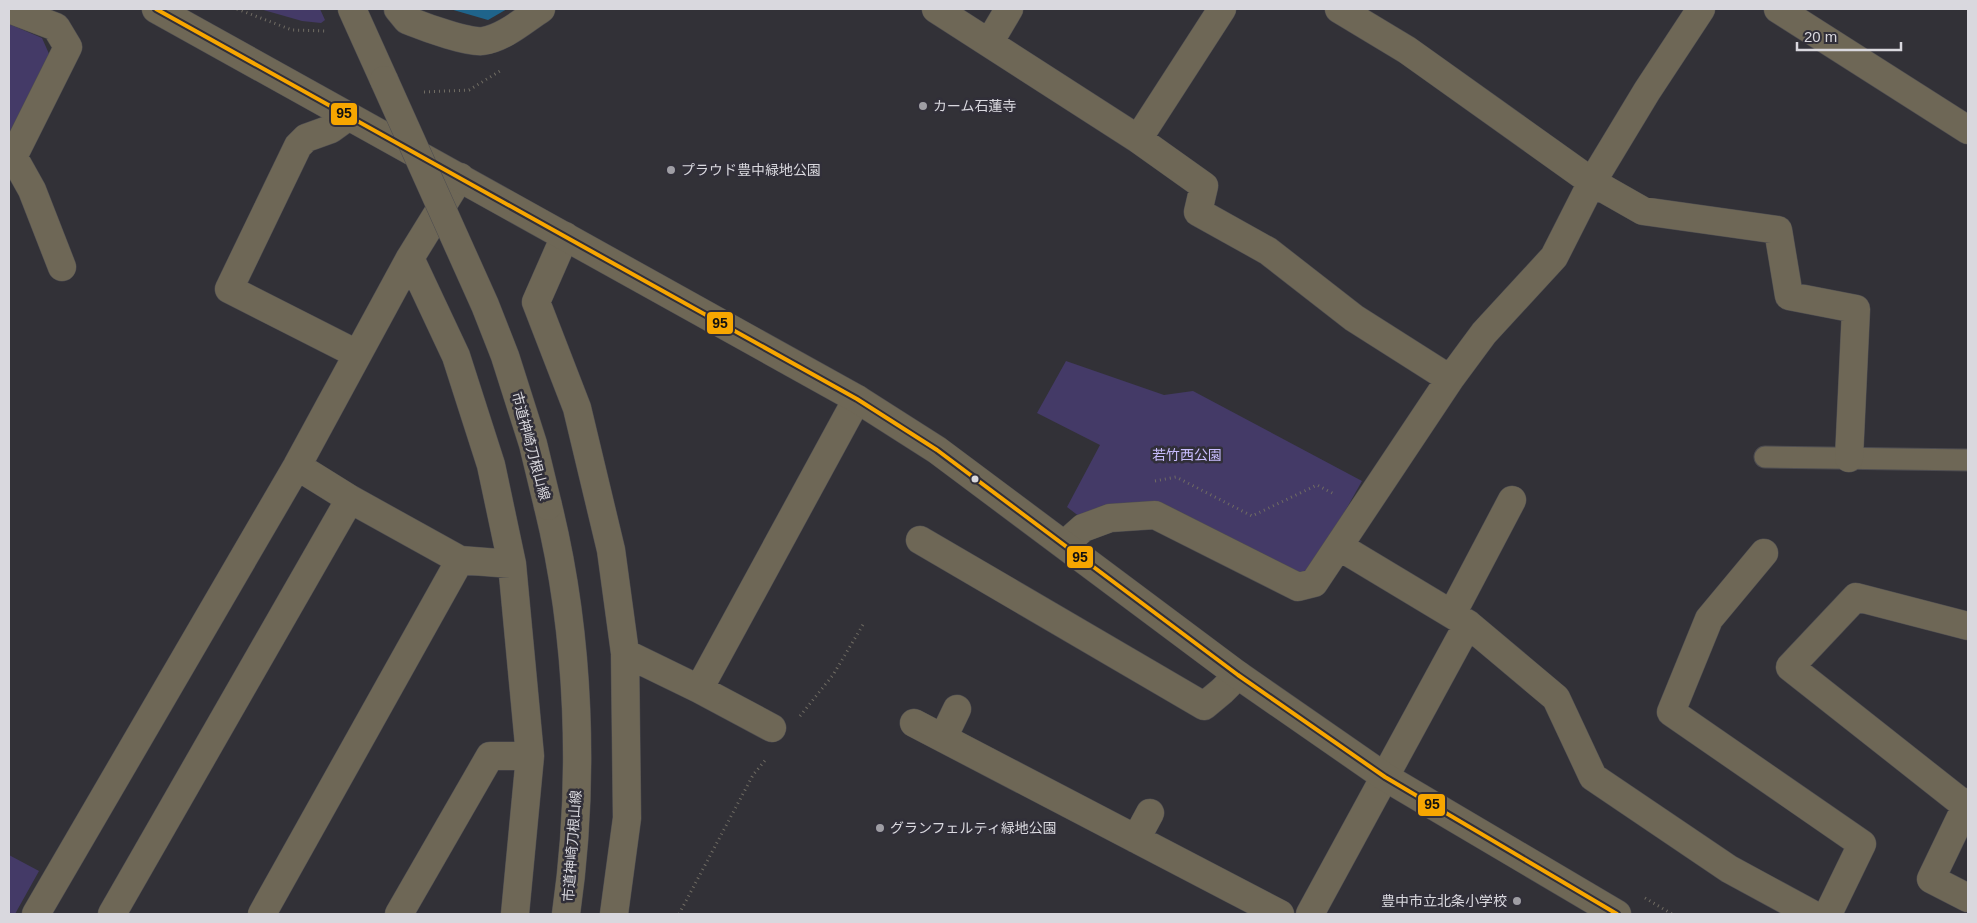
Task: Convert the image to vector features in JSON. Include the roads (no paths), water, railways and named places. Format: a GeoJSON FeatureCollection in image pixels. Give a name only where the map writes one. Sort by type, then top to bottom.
{"type":"FeatureCollection","features":[{"type":"Feature","properties":{"kind":"street"},"geometry":{"type":"LineString","coordinates":[[9,9],[56,27],[68,47],[11,160],[32,190],[62,268]]}},
{"type":"Feature","properties":{"kind":"street"},"geometry":{"type":"LineString","coordinates":[[156,9],[857,399],[938,450],[1238,675],[1385,777],[1618,914]]}},
{"type":"Feature","properties":{"kind":"street","name":"市道神崎刀根山線"},"geometry":{"type":"LineString","coordinates":[[352,9],[483,299],[506,356],[535,452],[557,544],[572,659],[576,719],[575,826],[566,914]]}},
{"type":"Feature","properties":{"kind":"street"},"geometry":{"type":"LineString","coordinates":[[398,9],[407,20],[477,41],[491,39],[506,32],[541,9]]}},
{"type":"Feature","properties":{"kind":"street"},"geometry":{"type":"LineString","coordinates":[[936,9],[1138,139],[1204,186],[1198,212],[1268,251],[1354,318],[1450,379]]}},
{"type":"Feature","properties":{"kind":"street"},"geometry":{"type":"LineString","coordinates":[[989,43],[1009,9]]}},
{"type":"Feature","properties":{"kind":"street"},"geometry":{"type":"LineString","coordinates":[[1138,139],[1222,9]]}},
{"type":"Feature","properties":{"kind":"street"},"geometry":{"type":"LineString","coordinates":[[1339,9],[1407,50],[1592,182],[1643,211],[1778,230],[1789,296],[1856,309],[1849,458]]}},
{"type":"Feature","properties":{"kind":"street"},"geometry":{"type":"LineString","coordinates":[[1065,544],[1083,528],[1110,518],[1155,515],[1298,587],[1314,583],[1340,547],[1450,379],[1484,333],[1554,257],[1592,182],[1647,90],[1701,9]]}},
{"type":"Feature","properties":{"kind":"street"},"geometry":{"type":"LineString","coordinates":[[1778,9],[1968,130]]}},
{"type":"Feature","properties":{"kind":"street"},"geometry":{"type":"LineString","coordinates":[[349,116],[330,129],[306,138],[298,146],[229,289],[357,354]]}},
{"type":"Feature","properties":{"kind":"street"},"geometry":{"type":"LineString","coordinates":[[36,914],[297,466],[410,258],[460,177]]}},
{"type":"Feature","properties":{"kind":"street"},"geometry":{"type":"LineString","coordinates":[[565,236],[536,302],[579,418],[611,550],[625,653],[627,818],[614,914]]}},
{"type":"Feature","properties":{"kind":"street"},"geometry":{"type":"LineString","coordinates":[[410,258],[456,356],[491,465],[512,564],[530,756],[514,914]]}},
{"type":"Feature","properties":{"kind":"street"},"geometry":{"type":"LineString","coordinates":[[699,688],[857,399]]}},
{"type":"Feature","properties":{"kind":"street"},"geometry":{"type":"LineString","coordinates":[[297,466],[350,499],[460,560],[512,564]]}},
{"type":"Feature","properties":{"kind":"street"},"geometry":{"type":"LineString","coordinates":[[112,914],[350,499]]}},
{"type":"Feature","properties":{"kind":"street"},"geometry":{"type":"LineString","coordinates":[[1310,914],[1385,777],[1460,619],[1512,500]]}},
{"type":"Feature","properties":{"kind":"street"},"geometry":{"type":"LineString","coordinates":[[920,540],[1204,706],[1222,692],[1238,675]]}},
{"type":"Feature","properties":{"kind":"street"},"geometry":{"type":"LineString","coordinates":[[1340,547],[1460,619],[1556,698],[1592,777],[1729,869],[1812,914]]}},
{"type":"Feature","properties":{"kind":"street"},"geometry":{"type":"LineString","coordinates":[[1764,553],[1709,619],[1672,712],[1862,844],[1828,914]]}},
{"type":"Feature","properties":{"kind":"street"},"geometry":{"type":"LineString","coordinates":[[262,914],[460,560]]}},
{"type":"Feature","properties":{"kind":"street"},"geometry":{"type":"LineString","coordinates":[[1968,626],[1856,597],[1790,668],[1967,804],[1930,879],[1968,898]]}},
{"type":"Feature","properties":{"kind":"street"},"geometry":{"type":"LineString","coordinates":[[625,653],[699,688],[780,734]]}},
{"type":"Feature","properties":{"kind":"street"},"geometry":{"type":"LineString","coordinates":[[943,738],[957,709]]}},
{"type":"Feature","properties":{"kind":"street"},"geometry":{"type":"LineString","coordinates":[[914,723],[1280,914]]}},
{"type":"Feature","properties":{"kind":"street"},"geometry":{"type":"LineString","coordinates":[[399,914],[490,756],[530,756]]}},
{"type":"Feature","properties":{"kind":"street"},"geometry":{"type":"LineString","coordinates":[[1136,839],[1150,813]]}},
{"type":"Feature","properties":{"kind":"lane"},"geometry":{"type":"LineString","coordinates":[[1765,458],[1968,460]]}},
{"type":"Feature","properties":{"kind":"water"},"geometry":{"type":"Polygon","coordinates":[[[450,9],[507,9],[488,20],[450,9]]]}},
{"type":"Feature","properties":{"kind":"place","name":"カーム石蓮寺"},"geometry":{"type":"Point","coordinates":[923,106]}},
{"type":"Feature","properties":{"kind":"place","name":"プラウド豊中緑地公園"},"geometry":{"type":"Point","coordinates":[671,170]}},
{"type":"Feature","properties":{"kind":"place","name":"グランフェルティ緑地公園"},"geometry":{"type":"Point","coordinates":[880,828]}},
{"type":"Feature","properties":{"kind":"place","name":"豊中市立北条小学校"},"geometry":{"type":"Point","coordinates":[1517,901]}},
{"type":"Feature","properties":{"kind":"park label","name":"若竹西公園"},"geometry":{"type":"Point","coordinates":[1187,455]}}]}
